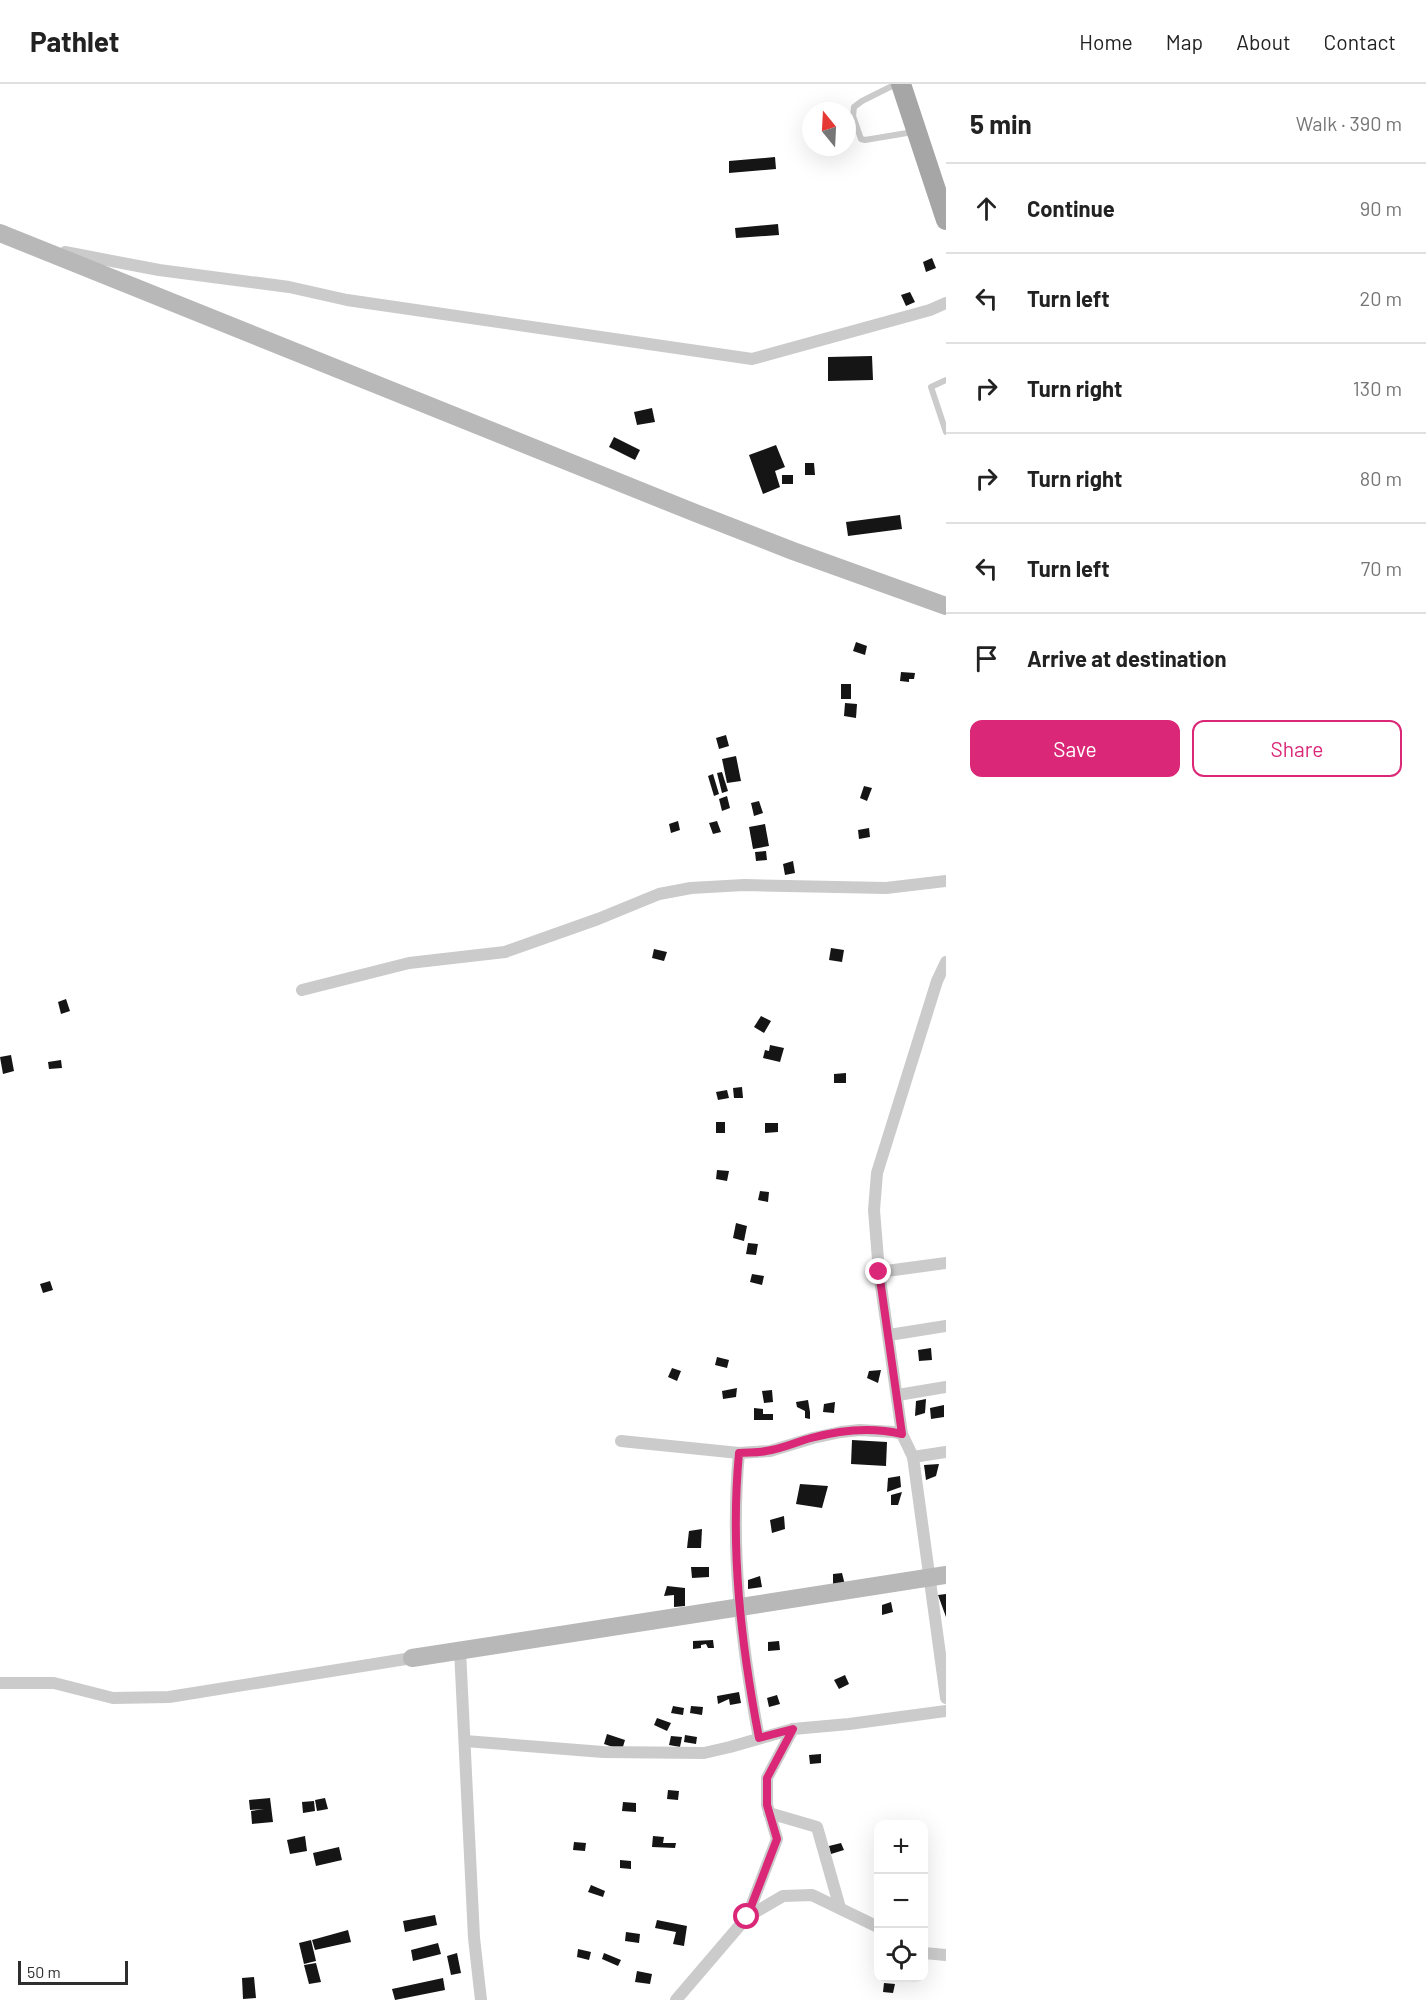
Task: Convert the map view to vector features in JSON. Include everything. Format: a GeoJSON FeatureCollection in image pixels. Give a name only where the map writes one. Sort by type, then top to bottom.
{"type":"FeatureCollection","features":[{"type":"Feature","properties":{"kind":"main road"},"geometry":{"type":"LineString","coordinates":[[899,84],[946,220]]}},
{"type":"Feature","properties":{"kind":"street"},"geometry":{"type":"LineString","coordinates":[[0,233],[709,518],[946,606]]}},
{"type":"Feature","properties":{"kind":"street"},"geometry":{"type":"LineString","coordinates":[[34,247],[159,270],[289,287],[346,300],[753,359],[930,310],[946,303]]}},
{"type":"Feature","properties":{"kind":"street"},"geometry":{"type":"LineString","coordinates":[[302,990],[409,963],[505,952],[598,920],[658,894],[691,888],[744,885],[886,888],[946,881]]}},
{"type":"Feature","properties":{"kind":"street"},"geometry":{"type":"LineString","coordinates":[[946,962],[877,1173],[874,1210],[879,1272],[902,1434],[913,1457],[937,1576],[946,1698]]}},
{"type":"Feature","properties":{"kind":"street"},"geometry":{"type":"LineString","coordinates":[[879,1272],[946,1263]]}},
{"type":"Feature","properties":{"kind":"street"},"geometry":{"type":"LineString","coordinates":[[889,1335],[946,1326]]}},
{"type":"Feature","properties":{"kind":"street"},"geometry":{"type":"LineString","coordinates":[[898,1395],[946,1387]]}},
{"type":"Feature","properties":{"kind":"street"},"geometry":{"type":"LineString","coordinates":[[621,1441],[739,1453],[770,1450],[813,1437],[841,1432],[860,1430],[902,1434]]}},
{"type":"Feature","properties":{"kind":"street"},"geometry":{"type":"LineString","coordinates":[[913,1457],[946,1452]]}},
{"type":"Feature","properties":{"kind":"street"},"geometry":{"type":"LineString","coordinates":[[739,1453],[735,1497],[739,1607],[746,1673],[759,1738]]}},
{"type":"Feature","properties":{"kind":"street"},"geometry":{"type":"LineString","coordinates":[[0,1683],[54,1683],[113,1698],[169,1697],[937,1576]]}},
{"type":"Feature","properties":{"kind":"street"},"geometry":{"type":"LineString","coordinates":[[460,1650],[474,1938],[481,2000]]}},
{"type":"Feature","properties":{"kind":"street"},"geometry":{"type":"LineString","coordinates":[[465,1741],[597,1751],[704,1753],[730,1748],[793,1729],[849,1724],[946,1710]]}},
{"type":"Feature","properties":{"kind":"street"},"geometry":{"type":"LineString","coordinates":[[747,1917],[777,1839],[767,1805],[767,1778],[793,1729]]}},
{"type":"Feature","properties":{"kind":"street"},"geometry":{"type":"LineString","coordinates":[[769,1813],[817,1827],[840,1908]]}},
{"type":"Feature","properties":{"kind":"street"},"geometry":{"type":"LineString","coordinates":[[676,2000],[747,1917],[783,1896],[812,1895],[874,1925]]}},
{"type":"Feature","properties":{"kind":"street"},"geometry":{"type":"LineString","coordinates":[[928,1953],[946,1955]]}},
{"type":"Feature","properties":{"kind":"lane"},"geometry":{"type":"LineString","coordinates":[[899,84],[854,107],[853,116],[861,139],[916,131]]}},
{"type":"Feature","properties":{"kind":"lane"},"geometry":{"type":"LineString","coordinates":[[946,380],[931,387],[946,432]]}},
{"type":"Feature","properties":{"kind":"building"},"geometry":{"type":"Polygon","coordinates":[[[775,157],[776,169],[729,173],[729,161],[775,157]]]}},
{"type":"Feature","properties":{"kind":"building"},"geometry":{"type":"Polygon","coordinates":[[[778,224],[779,235],[736,238],[735,228],[778,224]]]}},
{"type":"Feature","properties":{"kind":"building"},"geometry":{"type":"Polygon","coordinates":[[[932,258],[936,268],[926,272],[923,262],[932,258]]]}},
{"type":"Feature","properties":{"kind":"building"},"geometry":{"type":"Polygon","coordinates":[[[910,292],[915,302],[906,306],[901,295],[910,292]]]}},
{"type":"Feature","properties":{"kind":"building"},"geometry":{"type":"Polygon","coordinates":[[[872,356],[873,380],[828,381],[828,357],[872,356]]]}},
{"type":"Feature","properties":{"kind":"building"},"geometry":{"type":"Polygon","coordinates":[[[652,408],[655,422],[637,425],[634,412],[652,408]]]}},
{"type":"Feature","properties":{"kind":"building"},"geometry":{"type":"Polygon","coordinates":[[[614,437],[640,450],[635,460],[609,447],[614,437]]]}},
{"type":"Feature","properties":{"kind":"building"},"geometry":{"type":"Polygon","coordinates":[[[776,445],[785,467],[775,471],[780,487],[763,494],[749,455],[776,445]]]}},
{"type":"Feature","properties":{"kind":"building"},"geometry":{"type":"Polygon","coordinates":[[[805,463],[814,463],[815,475],[805,475],[805,463]]]}},
{"type":"Feature","properties":{"kind":"building"},"geometry":{"type":"Polygon","coordinates":[[[782,475],[793,475],[793,484],[782,484],[782,475]]]}},
{"type":"Feature","properties":{"kind":"building"},"geometry":{"type":"Polygon","coordinates":[[[900,515],[902,529],[848,536],[846,522],[900,515]]]}},
{"type":"Feature","properties":{"kind":"building"},"geometry":{"type":"Polygon","coordinates":[[[856,642],[867,646],[865,655],[853,651],[856,642]]]}},
{"type":"Feature","properties":{"kind":"building"},"geometry":{"type":"Polygon","coordinates":[[[901,672],[915,673],[914,679],[909,679],[909,682],[900,681],[901,672]]]}},
{"type":"Feature","properties":{"kind":"building"},"geometry":{"type":"Polygon","coordinates":[[[841,684],[851,684],[851,699],[841,699],[841,684]]]}},
{"type":"Feature","properties":{"kind":"building"},"geometry":{"type":"Polygon","coordinates":[[[845,703],[857,704],[856,718],[844,716],[845,703]]]}},
{"type":"Feature","properties":{"kind":"building"},"geometry":{"type":"Polygon","coordinates":[[[726,735],[729,746],[719,749],[716,738],[726,735]]]}},
{"type":"Feature","properties":{"kind":"building"},"geometry":{"type":"Polygon","coordinates":[[[736,756],[741,781],[727,783],[722,759],[736,756]]]}},
{"type":"Feature","properties":{"kind":"building"},"geometry":{"type":"Polygon","coordinates":[[[722,772],[728,791],[722,793],[717,773],[722,772]]]}},
{"type":"Feature","properties":{"kind":"building"},"geometry":{"type":"Polygon","coordinates":[[[713,774],[719,794],[714,796],[708,776],[713,774]]]}},
{"type":"Feature","properties":{"kind":"building"},"geometry":{"type":"Polygon","coordinates":[[[864,786],[872,788],[867,801],[860,798],[864,786]]]}},
{"type":"Feature","properties":{"kind":"building"},"geometry":{"type":"Polygon","coordinates":[[[727,796],[730,808],[722,811],[719,799],[727,796]]]}},
{"type":"Feature","properties":{"kind":"building"},"geometry":{"type":"Polygon","coordinates":[[[759,801],[763,813],[754,816],[751,803],[759,801]]]}},
{"type":"Feature","properties":{"kind":"building"},"geometry":{"type":"Polygon","coordinates":[[[678,821],[680,830],[671,833],[669,824],[678,821]]]}},
{"type":"Feature","properties":{"kind":"building"},"geometry":{"type":"Polygon","coordinates":[[[717,821],[721,832],[713,834],[709,823],[717,821]]]}},
{"type":"Feature","properties":{"kind":"building"},"geometry":{"type":"Polygon","coordinates":[[[765,824],[769,846],[753,849],[749,827],[765,824]]]}},
{"type":"Feature","properties":{"kind":"building"},"geometry":{"type":"Polygon","coordinates":[[[869,828],[870,837],[859,839],[858,830],[869,828]]]}},
{"type":"Feature","properties":{"kind":"building"},"geometry":{"type":"Polygon","coordinates":[[[766,851],[767,860],[756,861],[755,852],[766,851]]]}},
{"type":"Feature","properties":{"kind":"building"},"geometry":{"type":"Polygon","coordinates":[[[793,861],[795,873],[785,875],[783,864],[793,861]]]}},
{"type":"Feature","properties":{"kind":"building"},"geometry":{"type":"Polygon","coordinates":[[[831,948],[844,950],[842,962],[829,960],[831,948]]]}},
{"type":"Feature","properties":{"kind":"building"},"geometry":{"type":"Polygon","coordinates":[[[654,949],[667,952],[664,961],[652,958],[654,949]]]}},
{"type":"Feature","properties":{"kind":"building"},"geometry":{"type":"Polygon","coordinates":[[[66,999],[70,1011],[61,1014],[58,1002],[66,999]]]}},
{"type":"Feature","properties":{"kind":"building"},"geometry":{"type":"Polygon","coordinates":[[[761,1016],[771,1021],[764,1033],[754,1027],[761,1016]]]}},
{"type":"Feature","properties":{"kind":"building"},"geometry":{"type":"Polygon","coordinates":[[[770,1045],[784,1048],[780,1062],[763,1058],[765,1050],[769,1051],[770,1045]]]}},
{"type":"Feature","properties":{"kind":"building"},"geometry":{"type":"Polygon","coordinates":[[[11,1055],[14,1071],[3,1074],[0,1057],[11,1055]]]}},
{"type":"Feature","properties":{"kind":"building"},"geometry":{"type":"Polygon","coordinates":[[[61,1060],[62,1068],[49,1069],[48,1062],[61,1060]]]}},
{"type":"Feature","properties":{"kind":"building"},"geometry":{"type":"Polygon","coordinates":[[[846,1073],[846,1083],[834,1083],[834,1074],[846,1073]]]}},
{"type":"Feature","properties":{"kind":"building"},"geometry":{"type":"Polygon","coordinates":[[[742,1087],[743,1098],[734,1098],[733,1088],[742,1087]]]}},
{"type":"Feature","properties":{"kind":"building"},"geometry":{"type":"Polygon","coordinates":[[[727,1090],[729,1098],[718,1100],[716,1092],[727,1090]]]}},
{"type":"Feature","properties":{"kind":"building"},"geometry":{"type":"Polygon","coordinates":[[[716,1122],[725,1122],[725,1133],[716,1133],[716,1122]]]}},
{"type":"Feature","properties":{"kind":"building"},"geometry":{"type":"Polygon","coordinates":[[[765,1123],[778,1123],[778,1132],[765,1133],[765,1123]]]}},
{"type":"Feature","properties":{"kind":"building"},"geometry":{"type":"Polygon","coordinates":[[[717,1170],[729,1171],[727,1181],[716,1179],[717,1170]]]}},
{"type":"Feature","properties":{"kind":"building"},"geometry":{"type":"Polygon","coordinates":[[[760,1191],[769,1192],[768,1202],[758,1200],[760,1191]]]}},
{"type":"Feature","properties":{"kind":"building"},"geometry":{"type":"Polygon","coordinates":[[[736,1223],[747,1226],[744,1241],[733,1238],[736,1223]]]}},
{"type":"Feature","properties":{"kind":"building"},"geometry":{"type":"Polygon","coordinates":[[[748,1243],[758,1244],[756,1255],[746,1254],[748,1243]]]}},
{"type":"Feature","properties":{"kind":"building"},"geometry":{"type":"Polygon","coordinates":[[[752,1274],[764,1276],[762,1285],[750,1282],[752,1274]]]}},
{"type":"Feature","properties":{"kind":"building"},"geometry":{"type":"Polygon","coordinates":[[[50,1281],[53,1290],[43,1293],[40,1284],[50,1281]]]}},
{"type":"Feature","properties":{"kind":"building"},"geometry":{"type":"Polygon","coordinates":[[[931,1348],[932,1360],[919,1361],[918,1350],[931,1348]]]}},
{"type":"Feature","properties":{"kind":"building"},"geometry":{"type":"Polygon","coordinates":[[[717,1357],[729,1360],[727,1368],[715,1365],[717,1357]]]}},
{"type":"Feature","properties":{"kind":"building"},"geometry":{"type":"Polygon","coordinates":[[[672,1368],[681,1371],[677,1381],[668,1377],[672,1368]]]}},
{"type":"Feature","properties":{"kind":"building"},"geometry":{"type":"Polygon","coordinates":[[[881,1370],[878,1383],[867,1378],[869,1371],[881,1370]]]}},
{"type":"Feature","properties":{"kind":"building"},"geometry":{"type":"Polygon","coordinates":[[[737,1388],[736,1397],[723,1399],[722,1391],[737,1388]]]}},
{"type":"Feature","properties":{"kind":"building"},"geometry":{"type":"Polygon","coordinates":[[[772,1390],[773,1402],[764,1403],[762,1391],[772,1390]]]}},
{"type":"Feature","properties":{"kind":"building"},"geometry":{"type":"Polygon","coordinates":[[[926,1399],[925,1413],[915,1416],[916,1401],[926,1399]]]}},
{"type":"Feature","properties":{"kind":"building"},"geometry":{"type":"Polygon","coordinates":[[[808,1400],[810,1419],[805,1418],[805,1411],[797,1407],[796,1402],[808,1400]]]}},
{"type":"Feature","properties":{"kind":"building"},"geometry":{"type":"Polygon","coordinates":[[[835,1402],[834,1413],[823,1412],[824,1404],[835,1402]]]}},
{"type":"Feature","properties":{"kind":"building"},"geometry":{"type":"Polygon","coordinates":[[[944,1405],[944,1417],[931,1419],[930,1408],[944,1405]]]}},
{"type":"Feature","properties":{"kind":"building"},"geometry":{"type":"Polygon","coordinates":[[[754,1408],[763,1409],[763,1414],[773,1414],[773,1420],[754,1420],[754,1408]]]}},
{"type":"Feature","properties":{"kind":"building"},"geometry":{"type":"Polygon","coordinates":[[[852,1440],[887,1442],[886,1466],[851,1464],[852,1440]]]}},
{"type":"Feature","properties":{"kind":"building"},"geometry":{"type":"Polygon","coordinates":[[[939,1464],[936,1476],[926,1480],[924,1465],[939,1464]]]}},
{"type":"Feature","properties":{"kind":"building"},"geometry":{"type":"Polygon","coordinates":[[[900,1476],[901,1487],[887,1492],[888,1478],[900,1476]]]}},
{"type":"Feature","properties":{"kind":"building"},"geometry":{"type":"Polygon","coordinates":[[[800,1484],[828,1486],[822,1508],[796,1504],[800,1484]]]}},
{"type":"Feature","properties":{"kind":"building"},"geometry":{"type":"Polygon","coordinates":[[[902,1492],[898,1505],[891,1505],[891,1495],[902,1492]]]}},
{"type":"Feature","properties":{"kind":"building"},"geometry":{"type":"Polygon","coordinates":[[[784,1516],[785,1529],[772,1533],[770,1520],[784,1516]]]}},
{"type":"Feature","properties":{"kind":"building"},"geometry":{"type":"Polygon","coordinates":[[[702,1529],[701,1548],[687,1548],[689,1531],[702,1529]]]}},
{"type":"Feature","properties":{"kind":"building"},"geometry":{"type":"Polygon","coordinates":[[[691,1567],[709,1567],[709,1577],[692,1578],[691,1567]]]}},
{"type":"Feature","properties":{"kind":"building"},"geometry":{"type":"Polygon","coordinates":[[[842,1573],[845,1585],[833,1587],[833,1574],[842,1573]]]}},
{"type":"Feature","properties":{"kind":"building"},"geometry":{"type":"Polygon","coordinates":[[[760,1576],[762,1587],[748,1589],[748,1580],[760,1576]]]}},
{"type":"Feature","properties":{"kind":"building"},"geometry":{"type":"Polygon","coordinates":[[[667,1586],[685,1588],[685,1606],[674,1607],[674,1595],[664,1596],[667,1586]]]}},
{"type":"Feature","properties":{"kind":"building"},"geometry":{"type":"Polygon","coordinates":[[[946,1594],[946,1617],[938,1595],[946,1594]]]}},
{"type":"Feature","properties":{"kind":"building"},"geometry":{"type":"Polygon","coordinates":[[[891,1602],[893,1612],[882,1615],[882,1605],[891,1602]]]}},
{"type":"Feature","properties":{"kind":"building"},"geometry":{"type":"Polygon","coordinates":[[[713,1640],[714,1648],[708,1648],[706,1644],[701,1645],[701,1648],[693,1649],[693,1641],[713,1640]]]}},
{"type":"Feature","properties":{"kind":"building"},"geometry":{"type":"Polygon","coordinates":[[[779,1641],[780,1650],[768,1651],[768,1642],[779,1641]]]}},
{"type":"Feature","properties":{"kind":"building"},"geometry":{"type":"Polygon","coordinates":[[[845,1675],[849,1684],[839,1689],[834,1680],[845,1675]]]}},
{"type":"Feature","properties":{"kind":"building"},"geometry":{"type":"Polygon","coordinates":[[[739,1692],[741,1703],[730,1705],[729,1699],[718,1704],[717,1696],[739,1692]]]}},
{"type":"Feature","properties":{"kind":"building"},"geometry":{"type":"Polygon","coordinates":[[[777,1695],[780,1704],[769,1707],[767,1698],[777,1695]]]}},
{"type":"Feature","properties":{"kind":"building"},"geometry":{"type":"Polygon","coordinates":[[[673,1706],[684,1708],[683,1715],[671,1713],[673,1706]]]}},
{"type":"Feature","properties":{"kind":"building"},"geometry":{"type":"Polygon","coordinates":[[[691,1706],[703,1707],[702,1715],[690,1713],[691,1706]]]}},
{"type":"Feature","properties":{"kind":"building"},"geometry":{"type":"Polygon","coordinates":[[[657,1718],[671,1723],[667,1731],[654,1725],[657,1718]]]}},
{"type":"Feature","properties":{"kind":"building"},"geometry":{"type":"Polygon","coordinates":[[[607,1734],[625,1740],[622,1750],[604,1744],[607,1734]]]}},
{"type":"Feature","properties":{"kind":"building"},"geometry":{"type":"Polygon","coordinates":[[[685,1735],[697,1737],[696,1744],[684,1742],[685,1735]]]}},
{"type":"Feature","properties":{"kind":"building"},"geometry":{"type":"Polygon","coordinates":[[[671,1736],[682,1737],[680,1747],[669,1745],[671,1736]]]}},
{"type":"Feature","properties":{"kind":"building"},"geometry":{"type":"Polygon","coordinates":[[[821,1754],[821,1763],[810,1764],[809,1755],[821,1754]]]}},
{"type":"Feature","properties":{"kind":"building"},"geometry":{"type":"Polygon","coordinates":[[[668,1790],[679,1791],[678,1800],[667,1799],[668,1790]]]}},
{"type":"Feature","properties":{"kind":"building"},"geometry":{"type":"Polygon","coordinates":[[[270,1798],[273,1822],[252,1824],[251,1811],[264,1809],[250,1810],[249,1800],[270,1798]]]}},
{"type":"Feature","properties":{"kind":"building"},"geometry":{"type":"Polygon","coordinates":[[[325,1798],[328,1809],[317,1811],[315,1800],[325,1798]]]}},
{"type":"Feature","properties":{"kind":"building"},"geometry":{"type":"Polygon","coordinates":[[[314,1801],[315,1811],[303,1813],[302,1802],[314,1801]]]}},
{"type":"Feature","properties":{"kind":"building"},"geometry":{"type":"Polygon","coordinates":[[[623,1802],[636,1803],[636,1812],[622,1811],[623,1802]]]}},
{"type":"Feature","properties":{"kind":"building"},"geometry":{"type":"Polygon","coordinates":[[[305,1836],[307,1851],[290,1854],[287,1840],[305,1836]]]}},
{"type":"Feature","properties":{"kind":"building"},"geometry":{"type":"Polygon","coordinates":[[[653,1836],[664,1837],[663,1843],[676,1843],[675,1848],[652,1847],[653,1836]]]}},
{"type":"Feature","properties":{"kind":"building"},"geometry":{"type":"Polygon","coordinates":[[[574,1842],[586,1843],[585,1851],[573,1850],[574,1842]]]}},
{"type":"Feature","properties":{"kind":"building"},"geometry":{"type":"Polygon","coordinates":[[[841,1843],[844,1850],[831,1854],[829,1846],[841,1843]]]}},
{"type":"Feature","properties":{"kind":"building"},"geometry":{"type":"Polygon","coordinates":[[[339,1847],[342,1860],[316,1866],[313,1853],[339,1847]]]}},
{"type":"Feature","properties":{"kind":"building"},"geometry":{"type":"Polygon","coordinates":[[[620,1860],[631,1861],[631,1869],[620,1868],[620,1860]]]}},
{"type":"Feature","properties":{"kind":"building"},"geometry":{"type":"Polygon","coordinates":[[[591,1885],[605,1891],[603,1897],[588,1892],[591,1885]]]}},
{"type":"Feature","properties":{"kind":"building"},"geometry":{"type":"Polygon","coordinates":[[[435,1915],[437,1925],[405,1932],[403,1921],[435,1915]]]}},
{"type":"Feature","properties":{"kind":"building"},"geometry":{"type":"Polygon","coordinates":[[[657,1920],[687,1926],[684,1946],[673,1944],[676,1932],[655,1928],[657,1920]]]}},
{"type":"Feature","properties":{"kind":"building"},"geometry":{"type":"Polygon","coordinates":[[[348,1930],[351,1942],[315,1950],[312,1940],[348,1930]]]}},
{"type":"Feature","properties":{"kind":"building"},"geometry":{"type":"Polygon","coordinates":[[[626,1932],[640,1934],[639,1943],[625,1941],[626,1932]]]}},
{"type":"Feature","properties":{"kind":"building"},"geometry":{"type":"Polygon","coordinates":[[[311,1940],[316,1961],[304,1964],[299,1943],[311,1940]]]}},
{"type":"Feature","properties":{"kind":"building"},"geometry":{"type":"Polygon","coordinates":[[[438,1943],[441,1954],[413,1961],[411,1950],[438,1943]]]}},
{"type":"Feature","properties":{"kind":"building"},"geometry":{"type":"Polygon","coordinates":[[[578,1949],[591,1952],[589,1960],[577,1957],[578,1949]]]}},
{"type":"Feature","properties":{"kind":"building"},"geometry":{"type":"Polygon","coordinates":[[[457,1953],[461,1973],[451,1975],[447,1956],[457,1953]]]}},
{"type":"Feature","properties":{"kind":"building"},"geometry":{"type":"Polygon","coordinates":[[[604,1953],[621,1960],[618,1966],[602,1959],[604,1953]]]}},
{"type":"Feature","properties":{"kind":"building"},"geometry":{"type":"Polygon","coordinates":[[[316,1963],[321,1982],[309,1984],[304,1965],[316,1963]]]}},
{"type":"Feature","properties":{"kind":"building"},"geometry":{"type":"Polygon","coordinates":[[[637,1971],[652,1974],[650,1984],[635,1982],[637,1971]]]}},
{"type":"Feature","properties":{"kind":"building"},"geometry":{"type":"Polygon","coordinates":[[[254,1977],[256,1998],[243,1999],[242,1978],[254,1977]]]}},
{"type":"Feature","properties":{"kind":"building"},"geometry":{"type":"Polygon","coordinates":[[[443,1978],[445,1990],[395,2000],[392,1989],[443,1978]]]}},
{"type":"Feature","properties":{"kind":"building"},"geometry":{"type":"Polygon","coordinates":[[[884,1983],[895,1984],[893,1993],[883,1992],[884,1983]]]}},
{"type":"Feature","properties":{"kind":"route"},"geometry":{"type":"LineString","coordinates":[[747,1917],[777,1839],[767,1805],[767,1778],[793,1729],[759,1738],[746,1673],[736,1550],[735,1497],[739,1453],[762,1452],[813,1437],[841,1432],[860,1430],[902,1434],[879,1272]]}}]}
